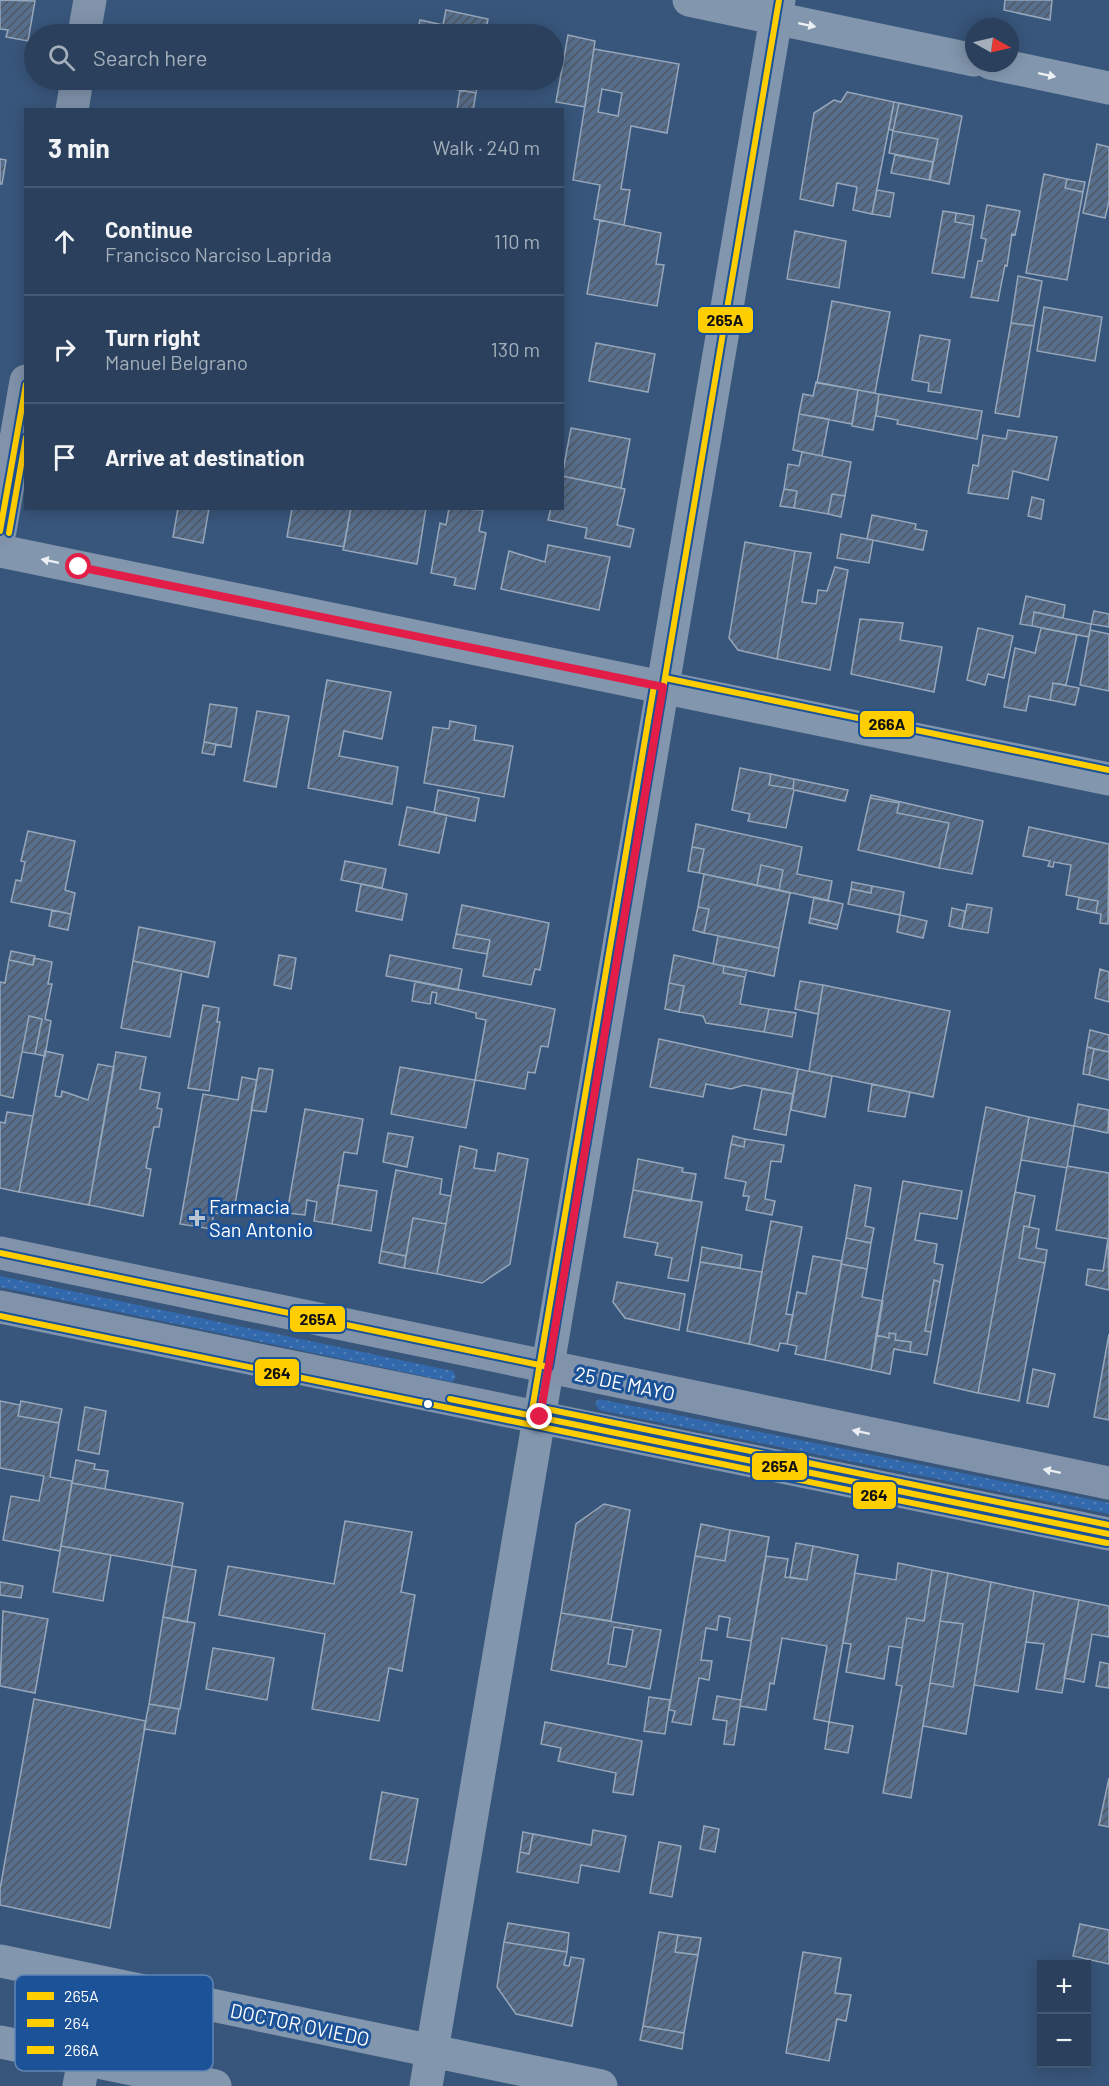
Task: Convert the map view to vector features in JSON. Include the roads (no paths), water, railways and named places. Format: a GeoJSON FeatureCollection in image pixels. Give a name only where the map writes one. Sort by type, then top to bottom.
{"type":"FeatureCollection","features":[{"type":"Feature","properties":{"kind":"main road"},"geometry":{"type":"LineString","coordinates":[[86,24],[90,0]]}},
{"type":"Feature","properties":{"kind":"main road"},"geometry":{"type":"LineString","coordinates":[[72,108],[75,90]]}},
{"type":"Feature","properties":{"kind":"main road"},"geometry":{"type":"LineString","coordinates":[[0,531],[24,393]]}},
{"type":"Feature","properties":{"kind":"main road","name":"25 DE MAYO"},"geometry":{"type":"LineString","coordinates":[[0,1253],[1109,1483]]}},
{"type":"Feature","properties":{"kind":"main road"},"geometry":{"type":"LineString","coordinates":[[0,1307],[1109,1534]]}},
{"type":"Feature","properties":{"kind":"street"},"geometry":{"type":"LineString","coordinates":[[688,0],[777,9],[965,58]]}},
{"type":"Feature","properties":{"kind":"street"},"geometry":{"type":"LineString","coordinates":[[426,2086],[777,9]]}},
{"type":"Feature","properties":{"kind":"street"},"geometry":{"type":"LineString","coordinates":[[1019,69],[1109,88]]}},
{"type":"Feature","properties":{"kind":"street"},"geometry":{"type":"LineString","coordinates":[[0,551],[1109,779]]}},
{"type":"Feature","properties":{"kind":"street","name":"DOCTOR OVIEDO"},"geometry":{"type":"LineString","coordinates":[[0,1961],[67,1975]]}},
{"type":"Feature","properties":{"kind":"street","name":"DOCTOR OVIEDO"},"geometry":{"type":"LineString","coordinates":[[213,2005],[601,2086]]}},
{"type":"Feature","properties":{"kind":"street"},"geometry":{"type":"LineString","coordinates":[[0,2042],[15,2048]]}},
{"type":"Feature","properties":{"kind":"street"},"geometry":{"type":"LineString","coordinates":[[81,2073],[215,2086]]}},
{"type":"Feature","properties":{"kind":"place","name":"Farmacia San Antonio"},"geometry":{"type":"Point","coordinates":[197,1218]}}]}
